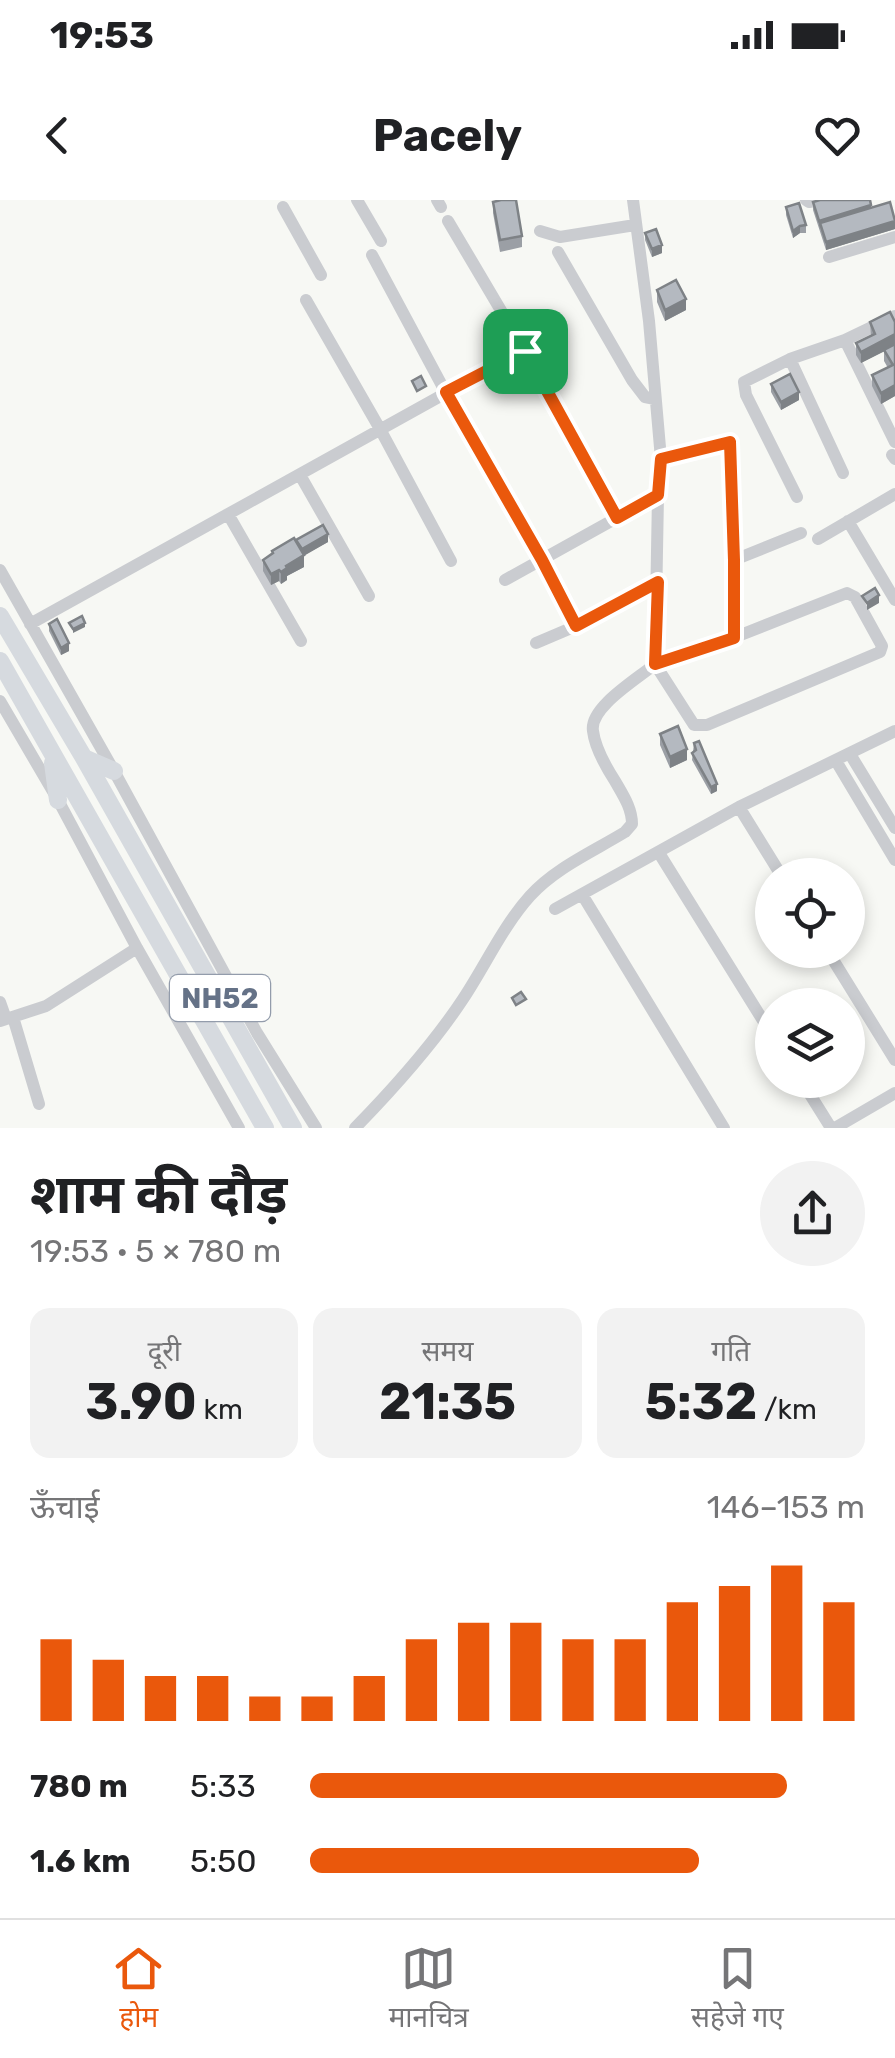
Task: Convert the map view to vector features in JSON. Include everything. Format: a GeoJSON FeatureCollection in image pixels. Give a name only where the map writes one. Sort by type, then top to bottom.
{"type":"FeatureCollection","features":[{"type":"Feature","properties":{"kind":"highway","name":"NH52"},"geometry":{"type":"LineString","coordinates":[[0,616],[294,1128]]}},
{"type":"Feature","properties":{"kind":"highway","name":"NH52"},"geometry":{"type":"LineString","coordinates":[[0,660],[265,1128]]}},
{"type":"Feature","properties":{"kind":"highway"},"geometry":{"type":"LineString","coordinates":[[52,753],[58,800]]}},
{"type":"Feature","properties":{"kind":"highway"},"geometry":{"type":"LineString","coordinates":[[84,758],[114,771]]}},
{"type":"Feature","properties":{"kind":"street"},"geometry":{"type":"LineString","coordinates":[[357,200],[380,241]]}},
{"type":"Feature","properties":{"kind":"street"},"geometry":{"type":"LineString","coordinates":[[355,1128],[424,1052],[532,894],[632,824],[632,813],[604,762],[592,729],[604,704],[655,664],[734,638],[847,593],[854,597],[882,650],[697,726],[655,664],[661,459],[633,200]]}},
{"type":"Feature","properties":{"kind":"street"},"geometry":{"type":"LineString","coordinates":[[806,200],[820,200]]}},
{"type":"Feature","properties":{"kind":"street"},"geometry":{"type":"LineString","coordinates":[[286,202],[321,274]]}},
{"type":"Feature","properties":{"kind":"street"},"geometry":{"type":"LineString","coordinates":[[448,220],[617,518]]}},
{"type":"Feature","properties":{"kind":"street"},"geometry":{"type":"LineString","coordinates":[[540,230],[560,237],[635,225]]}},
{"type":"Feature","properties":{"kind":"street"},"geometry":{"type":"LineString","coordinates":[[829,257],[895,237]]}},
{"type":"Feature","properties":{"kind":"street"},"geometry":{"type":"LineString","coordinates":[[558,252],[632,380],[645,397],[656,399]]}},
{"type":"Feature","properties":{"kind":"street"},"geometry":{"type":"LineString","coordinates":[[372,255],[576,626]]}},
{"type":"Feature","properties":{"kind":"street"},"geometry":{"type":"LineString","coordinates":[[306,300],[451,561]]}},
{"type":"Feature","properties":{"kind":"street"},"geometry":{"type":"LineString","coordinates":[[796,497],[744,382],[895,317]]}},
{"type":"Feature","properties":{"kind":"street"},"geometry":{"type":"LineString","coordinates":[[845,340],[894,452]]}},
{"type":"Feature","properties":{"kind":"street"},"geometry":{"type":"LineString","coordinates":[[30,624],[525,351]]}},
{"type":"Feature","properties":{"kind":"street"},"geometry":{"type":"LineString","coordinates":[[790,359],[843,472]]}},
{"type":"Feature","properties":{"kind":"street"},"geometry":{"type":"LineString","coordinates":[[661,459],[730,442],[734,638]]}},
{"type":"Feature","properties":{"kind":"street"},"geometry":{"type":"LineString","coordinates":[[300,474],[369,596]]}},
{"type":"Feature","properties":{"kind":"street"},"geometry":{"type":"LineString","coordinates":[[818,539],[895,494]]}},
{"type":"Feature","properties":{"kind":"street"},"geometry":{"type":"LineString","coordinates":[[506,580],[658,495]]}},
{"type":"Feature","properties":{"kind":"street"},"geometry":{"type":"LineString","coordinates":[[228,514],[301,640]]}},
{"type":"Feature","properties":{"kind":"street"},"geometry":{"type":"LineString","coordinates":[[848,522],[895,600]]}},
{"type":"Feature","properties":{"kind":"street"},"geometry":{"type":"LineString","coordinates":[[734,560],[801,533]]}},
{"type":"Feature","properties":{"kind":"street"},"geometry":{"type":"LineString","coordinates":[[0,570],[257,1033],[316,1128]]}},
{"type":"Feature","properties":{"kind":"street"},"geometry":{"type":"LineString","coordinates":[[536,644],[658,582]]}},
{"type":"Feature","properties":{"kind":"street"},"geometry":{"type":"LineString","coordinates":[[0,701],[239,1128]]}},
{"type":"Feature","properties":{"kind":"street"},"geometry":{"type":"LineString","coordinates":[[555,909],[739,807],[895,731]]}},
{"type":"Feature","properties":{"kind":"street"},"geometry":{"type":"LineString","coordinates":[[850,754],[895,828]]}},
{"type":"Feature","properties":{"kind":"street"},"geometry":{"type":"LineString","coordinates":[[836,761],[895,860]]}},
{"type":"Feature","properties":{"kind":"street"},"geometry":{"type":"LineString","coordinates":[[739,807],[770,858]]}},
{"type":"Feature","properties":{"kind":"street"},"geometry":{"type":"LineString","coordinates":[[659,853],[755,1008]]}},
{"type":"Feature","properties":{"kind":"street"},"geometry":{"type":"LineString","coordinates":[[582,896],[724,1128]]}},
{"type":"Feature","properties":{"kind":"street"},"geometry":{"type":"LineString","coordinates":[[6,1019],[46,1006],[137,948]]}},
{"type":"Feature","properties":{"kind":"street"},"geometry":{"type":"LineString","coordinates":[[838,968],[895,1060]]}},
{"type":"Feature","properties":{"kind":"street"},"geometry":{"type":"LineString","coordinates":[[0,1002],[39,1104]]}},
{"type":"Feature","properties":{"kind":"street"},"geometry":{"type":"LineString","coordinates":[[813,1098],[833,1128],[895,1092]]}},
{"type":"Feature","properties":{"kind":"building"},"geometry":{"type":"Polygon","coordinates":[[[516,200],[522,236],[500,240],[493,202],[516,200]]]}},
{"type":"Feature","properties":{"kind":"building"},"geometry":{"type":"Polygon","coordinates":[[[870,200],[871,205],[819,221],[813,202],[870,200]]]}},
{"type":"Feature","properties":{"kind":"building"},"geometry":{"type":"Polygon","coordinates":[[[890,202],[895,221],[826,242],[820,223],[890,202]]]}},
{"type":"Feature","properties":{"kind":"building"},"geometry":{"type":"Polygon","coordinates":[[[799,203],[806,225],[793,231],[786,207],[799,203]]]}},
{"type":"Feature","properties":{"kind":"building"},"geometry":{"type":"Polygon","coordinates":[[[656,229],[662,245],[652,249],[645,233],[656,229]]]}},
{"type":"Feature","properties":{"kind":"building"},"geometry":{"type":"Polygon","coordinates":[[[676,280],[686,299],[665,310],[657,290],[676,280]]]}},
{"type":"Feature","properties":{"kind":"building"},"geometry":{"type":"Polygon","coordinates":[[[890,312],[895,334],[861,352],[856,343],[875,334],[870,322],[890,312]]]}},
{"type":"Feature","properties":{"kind":"building"},"geometry":{"type":"Polygon","coordinates":[[[895,344],[895,385],[881,393],[872,375],[893,365],[884,350],[895,344]]]}},
{"type":"Feature","properties":{"kind":"building"},"geometry":{"type":"Polygon","coordinates":[[[790,374],[799,392],[781,402],[771,384],[790,374]]]}},
{"type":"Feature","properties":{"kind":"building"},"geometry":{"type":"Polygon","coordinates":[[[421,376],[426,386],[417,391],[412,381],[421,376]]]}},
{"type":"Feature","properties":{"kind":"building"},"geometry":{"type":"Polygon","coordinates":[[[323,525],[328,534],[302,549],[296,540],[323,525]]]}},
{"type":"Feature","properties":{"kind":"building"},"geometry":{"type":"Polygon","coordinates":[[[294,538],[304,555],[281,572],[271,574],[263,560],[294,538]]]}},
{"type":"Feature","properties":{"kind":"building"},"geometry":{"type":"Polygon","coordinates":[[[875,588],[879,595],[867,603],[862,596],[875,588]]]}},
{"type":"Feature","properties":{"kind":"building"},"geometry":{"type":"Polygon","coordinates":[[[82,616],[85,623],[73,629],[69,623],[82,616]]]}},
{"type":"Feature","properties":{"kind":"building"},"geometry":{"type":"Polygon","coordinates":[[[57,619],[69,643],[61,648],[49,624],[57,619]]]}},
{"type":"Feature","properties":{"kind":"building"},"geometry":{"type":"Polygon","coordinates":[[[678,726],[687,749],[670,757],[660,734],[678,726]]]}},
{"type":"Feature","properties":{"kind":"building"},"geometry":{"type":"Polygon","coordinates":[[[699,741],[717,784],[711,787],[692,753],[696,750],[694,743],[699,741]]]}},
{"type":"Feature","properties":{"kind":"building"},"geometry":{"type":"Polygon","coordinates":[[[521,992],[526,999],[516,1005],[512,998],[521,992]]]}},
{"type":"Feature","properties":{"kind":"route"},"geometry":{"type":"LineString","coordinates":[[525,351],[617,518],[658,495],[661,459],[730,442],[734,638],[655,664],[658,582],[576,626],[446,392],[525,351]]}}]}
